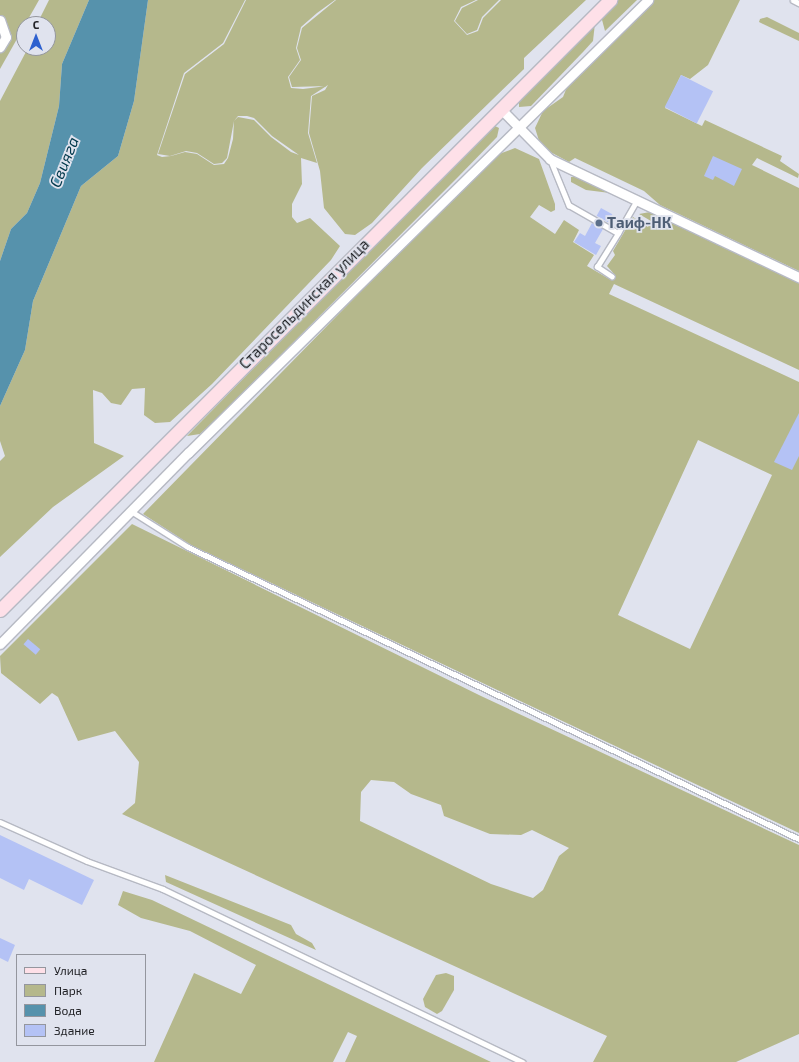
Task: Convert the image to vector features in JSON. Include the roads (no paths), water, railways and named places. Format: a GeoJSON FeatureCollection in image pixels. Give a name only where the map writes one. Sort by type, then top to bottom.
{"type":"FeatureCollection","features":[{"type":"Feature","properties":{"kind":"main road","name":"Старосельдинская улица"},"geometry":{"type":"LineString","coordinates":[[0,610],[500,108],[610,0]]}},
{"type":"Feature","properties":{"kind":"street"},"geometry":{"type":"LineString","coordinates":[[0,644],[517,128],[648,0]]}},
{"type":"Feature","properties":{"kind":"street"},"geometry":{"type":"LineString","coordinates":[[0,20],[6,37],[0,47]]}},
{"type":"Feature","properties":{"kind":"street"},"geometry":{"type":"LineString","coordinates":[[500,108],[517,128],[550,159],[799,277]]}},
{"type":"Feature","properties":{"kind":"lane"},"geometry":{"type":"LineString","coordinates":[[793,0],[799,3]]}},
{"type":"Feature","properties":{"kind":"lane"},"geometry":{"type":"LineString","coordinates":[[550,159],[569,205],[618,233]]}},
{"type":"Feature","properties":{"kind":"lane"},"geometry":{"type":"LineString","coordinates":[[612,277],[597,267],[637,200]]}},
{"type":"Feature","properties":{"kind":"lane"},"geometry":{"type":"LineString","coordinates":[[131,512],[188,547],[799,839]]}},
{"type":"Feature","properties":{"kind":"lane"},"geometry":{"type":"LineString","coordinates":[[0,822],[87,861],[163,889],[523,1062]]}},
{"type":"Feature","properties":{"kind":"water","name":"Свияга"},"geometry":{"type":"Polygon","coordinates":[[[89,0],[148,0],[134,101],[118,156],[81,186],[33,301],[25,350],[0,406],[0,261],[11,229],[27,213],[40,183],[59,106],[62,64],[89,0]]]}},
{"type":"Feature","properties":{"kind":"place","name":"Таиф-НК"},"geometry":{"type":"Point","coordinates":[599,223]}}]}
